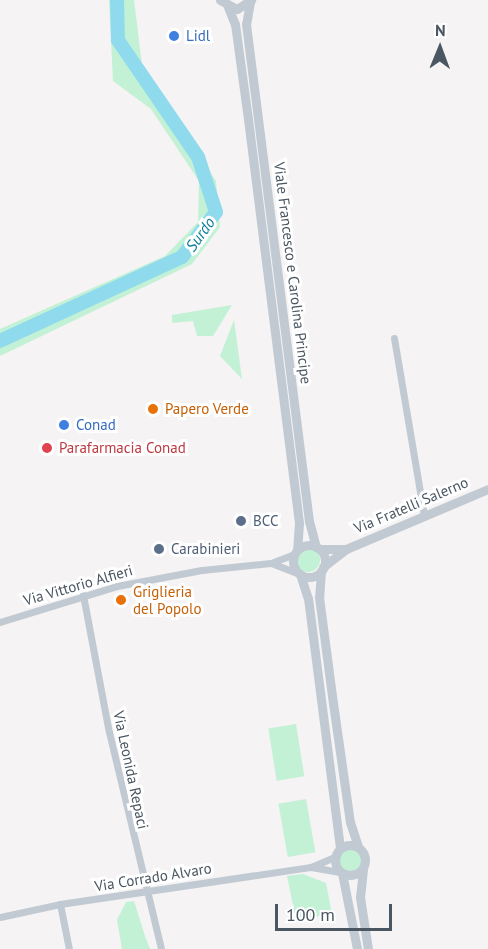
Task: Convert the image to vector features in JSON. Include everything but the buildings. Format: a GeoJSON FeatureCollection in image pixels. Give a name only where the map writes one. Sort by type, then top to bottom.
{"type":"FeatureCollection","features":[{"type":"Feature","properties":{"kind":"street"},"geometry":{"type":"LineString","coordinates":[[220,0],[228,7]]}},
{"type":"Feature","properties":{"kind":"street","name":"Viale Francesco e Carolina Principe"},"geometry":{"type":"LineString","coordinates":[[250,1],[242,7],[228,7],[235,24],[299,523],[293,563],[300,574],[308,598],[340,848]]}},
{"type":"Feature","properties":{"kind":"street","name":"Viale Francesco e Carolina Principe"},"geometry":{"type":"LineString","coordinates":[[250,1],[246,24],[309,521],[322,569],[319,597],[333,703],[350,822],[358,847],[365,855],[360,897],[368,949]]}},
{"type":"Feature","properties":{"kind":"street"},"geometry":{"type":"LineString","coordinates":[[394,338],[424,515]]}},
{"type":"Feature","properties":{"kind":"street","name":"Via Fratelli Salerno"},"geometry":{"type":"LineString","coordinates":[[322,569],[346,549],[488,489]]}},
{"type":"Feature","properties":{"kind":"street"},"geometry":{"type":"LineString","coordinates":[[296,552],[306,545],[318,548]]}},
{"type":"Feature","properties":{"kind":"street","name":"Via Fratelli Salerno"},"geometry":{"type":"LineString","coordinates":[[318,548],[346,549]]}},
{"type":"Feature","properties":{"kind":"street","name":"Via Vittorio Alfieri"},"geometry":{"type":"LineString","coordinates":[[0,622],[83,595],[170,575],[271,563],[296,552]]}},
{"type":"Feature","properties":{"kind":"street","name":"Via Vittorio Alfieri"},"geometry":{"type":"LineString","coordinates":[[271,563],[300,574]]}},
{"type":"Feature","properties":{"kind":"street"},"geometry":{"type":"LineString","coordinates":[[300,574],[313,576],[322,569]]}},
{"type":"Feature","properties":{"kind":"street","name":"Via Leonida Repaci"},"geometry":{"type":"LineString","coordinates":[[83,595],[145,893],[161,949]]}},
{"type":"Feature","properties":{"kind":"street"},"geometry":{"type":"LineString","coordinates":[[357,949],[341,873],[335,857],[340,848],[358,847]]}},
{"type":"Feature","properties":{"kind":"street","name":"Via Corrado Alvaro"},"geometry":{"type":"LineString","coordinates":[[0,917],[60,904],[311,867],[335,857]]}},
{"type":"Feature","properties":{"kind":"street","name":"Via Corrado Alvaro"},"geometry":{"type":"LineString","coordinates":[[311,867],[341,873]]}},
{"type":"Feature","properties":{"kind":"street"},"geometry":{"type":"LineString","coordinates":[[341,873],[355,875],[363,869]]}},
{"type":"Feature","properties":{"kind":"street"},"geometry":{"type":"LineString","coordinates":[[60,904],[69,949]]}},
{"type":"Feature","properties":{"kind":"green space"},"geometry":{"type":"Polygon","coordinates":[[[109,0],[134,0],[142,65],[216,181],[220,227],[192,264],[0,356],[0,329],[165,256],[198,222],[199,181],[151,109],[113,81],[109,0]]]}},
{"type":"Feature","properties":{"kind":"green space"},"geometry":{"type":"Polygon","coordinates":[[[232,305],[213,336],[197,336],[193,321],[172,323],[172,315],[232,305]]]}},
{"type":"Feature","properties":{"kind":"green space"},"geometry":{"type":"Polygon","coordinates":[[[234,320],[242,379],[220,356],[234,320]]]}},
{"type":"Feature","properties":{"kind":"green space"},"geometry":{"type":"Polygon","coordinates":[[[308,548],[313,549],[319,555],[319,565],[313,571],[308,572],[303,571],[297,565],[296,560],[297,555],[303,549],[308,548]]]}},
{"type":"Feature","properties":{"kind":"green space"},"geometry":{"type":"Polygon","coordinates":[[[296,724],[304,776],[277,781],[268,728],[296,724]]]}},
{"type":"Feature","properties":{"kind":"green space"},"geometry":{"type":"Polygon","coordinates":[[[306,799],[315,852],[288,857],[278,804],[306,799]]]}},
{"type":"Feature","properties":{"kind":"green space"},"geometry":{"type":"Polygon","coordinates":[[[350,849],[355,850],[361,856],[361,866],[355,872],[350,873],[345,872],[339,866],[338,861],[339,856],[345,850],[350,849]]]}},
{"type":"Feature","properties":{"kind":"green space"},"geometry":{"type":"Polygon","coordinates":[[[303,874],[326,883],[332,914],[296,920],[287,876],[303,874]]]}},
{"type":"Feature","properties":{"kind":"green space"},"geometry":{"type":"Polygon","coordinates":[[[134,901],[150,949],[122,949],[117,920],[126,902],[134,901]]]}},
{"type":"Feature","properties":{"kind":"waterway","name":"Surdo"},"geometry":{"type":"LineString","coordinates":[[0,341],[182,257],[216,212],[198,157],[118,40],[117,0]]}},
{"type":"Feature","properties":{"kind":"place","name":"Lidl"},"geometry":{"type":"Point","coordinates":[174,36]}},
{"type":"Feature","properties":{"kind":"place","name":"Papero Verde"},"geometry":{"type":"Point","coordinates":[153,409]}},
{"type":"Feature","properties":{"kind":"place","name":"Conad"},"geometry":{"type":"Point","coordinates":[64,425]}},
{"type":"Feature","properties":{"kind":"place","name":"Parafarmacia Conad"},"geometry":{"type":"Point","coordinates":[47,448]}},
{"type":"Feature","properties":{"kind":"place","name":"BCC"},"geometry":{"type":"Point","coordinates":[241,521]}},
{"type":"Feature","properties":{"kind":"place","name":"Carabinieri"},"geometry":{"type":"Point","coordinates":[159,549]}},
{"type":"Feature","properties":{"kind":"place","name":"Griglieria del Popolo"},"geometry":{"type":"Point","coordinates":[121,600]}}]}
